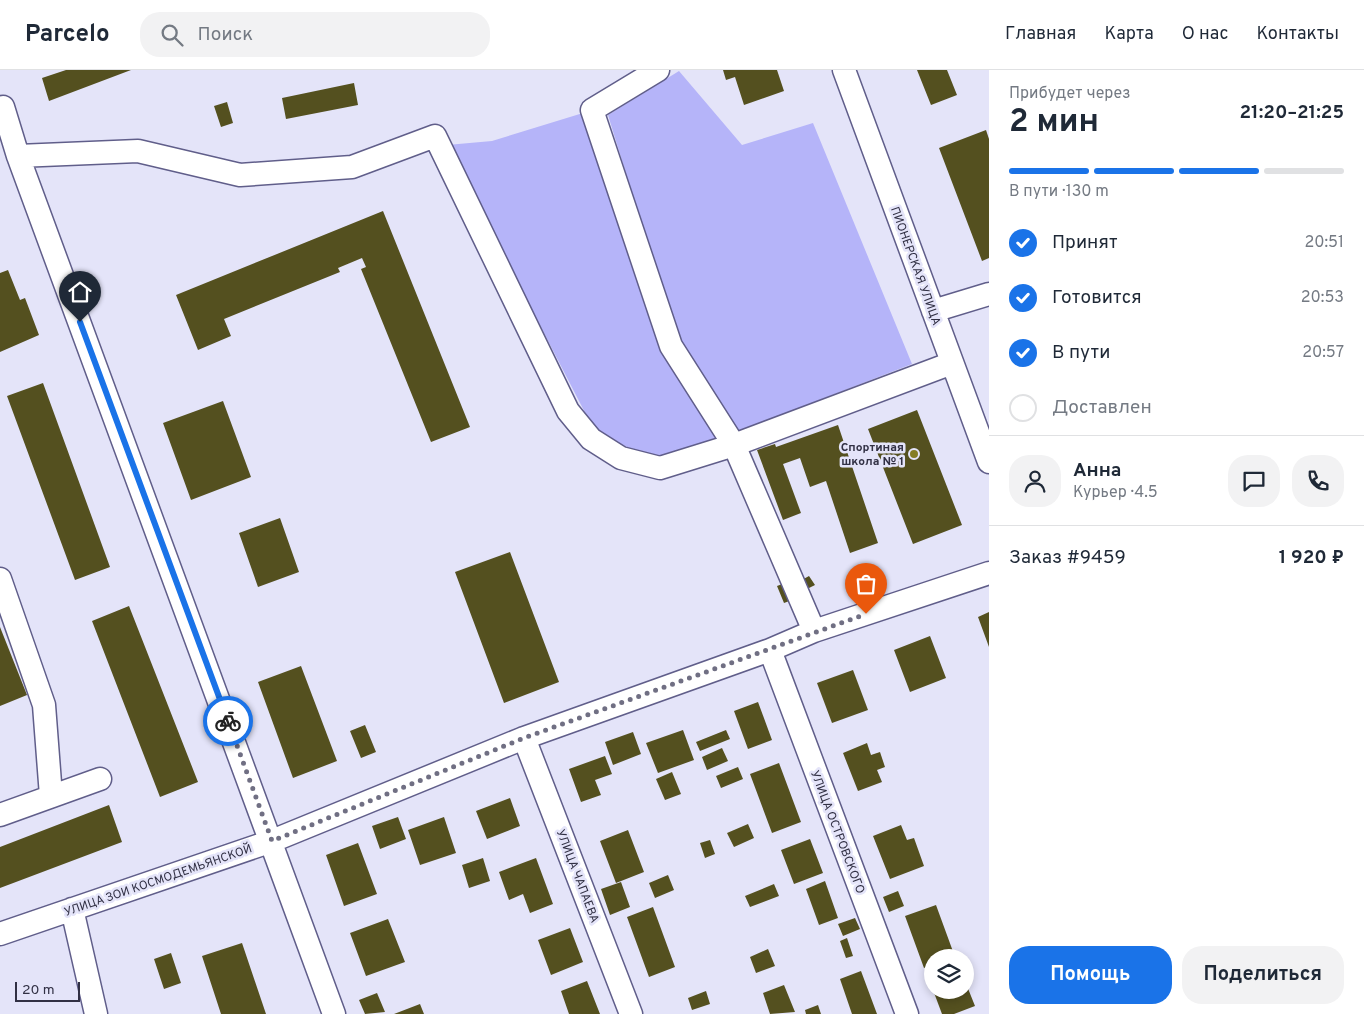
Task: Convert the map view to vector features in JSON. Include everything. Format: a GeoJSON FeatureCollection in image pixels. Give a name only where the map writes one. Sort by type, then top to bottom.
{"type":"FeatureCollection","features":[{"type":"Feature","properties":{"kind":"street"},"geometry":{"type":"LineString","coordinates":[[658,70],[592,110],[671,346],[734,445],[814,631]]}},
{"type":"Feature","properties":{"kind":"street","name":"ПИОНЕРСКАЯ УЛИЦА"},"geometry":{"type":"LineString","coordinates":[[844,70],[989,462]]}},
{"type":"Feature","properties":{"kind":"street"},"geometry":{"type":"LineString","coordinates":[[3,106],[18,156],[272,841],[334,1014]]}},
{"type":"Feature","properties":{"kind":"street"},"geometry":{"type":"LineString","coordinates":[[18,156],[138,150],[240,175],[352,167],[435,136],[568,411],[591,440],[621,458],[660,468],[734,445],[952,364]]}},
{"type":"Feature","properties":{"kind":"street"},"geometry":{"type":"LineString","coordinates":[[933,311],[989,294]]}},
{"type":"Feature","properties":{"kind":"street","name":"УЛИЦА ЗОИ КОСМОДЕМЬЯНСКОЙ"},"geometry":{"type":"LineString","coordinates":[[0,934],[272,841],[524,738],[770,650],[814,631],[989,573]]}},
{"type":"Feature","properties":{"kind":"street"},"geometry":{"type":"LineString","coordinates":[[0,579],[44,705],[51,796]]}},
{"type":"Feature","properties":{"kind":"street","name":"УЛИЦА ОСТРОВСКОГО"},"geometry":{"type":"LineString","coordinates":[[770,650],[907,1014]]}},
{"type":"Feature","properties":{"kind":"street","name":"УЛИЦА ЧАПАЕВА"},"geometry":{"type":"LineString","coordinates":[[524,738],[631,1014]]}},
{"type":"Feature","properties":{"kind":"street"},"geometry":{"type":"LineString","coordinates":[[0,815],[100,779]]}},
{"type":"Feature","properties":{"kind":"street"},"geometry":{"type":"LineString","coordinates":[[72,909],[96,1014]]}},
{"type":"Feature","properties":{"kind":"shaded area"},"geometry":{"type":"Polygon","coordinates":[[[679,71],[742,145],[813,123],[912,364],[734,433],[677,340],[608,115],[679,71]]]}},
{"type":"Feature","properties":{"kind":"shaded area"},"geometry":{"type":"Polygon","coordinates":[[[583,113],[596,159],[662,349],[719,441],[653,459],[595,432],[447,145],[492,141],[583,113]]]}},
{"type":"Feature","properties":{"kind":"building"},"geometry":{"type":"Polygon","coordinates":[[[66,70],[131,70],[49,101],[42,78],[66,70]]]}},
{"type":"Feature","properties":{"kind":"building"},"geometry":{"type":"Polygon","coordinates":[[[723,70],[777,70],[784,91],[744,105],[735,77],[726,80],[723,70]]]}},
{"type":"Feature","properties":{"kind":"building"},"geometry":{"type":"Polygon","coordinates":[[[917,70],[947,70],[957,95],[931,105],[917,70]]]}},
{"type":"Feature","properties":{"kind":"building"},"geometry":{"type":"Polygon","coordinates":[[[354,83],[358,105],[286,119],[282,98],[354,83]]]}},
{"type":"Feature","properties":{"kind":"building"},"geometry":{"type":"Polygon","coordinates":[[[227,102],[233,123],[221,127],[214,106],[227,102]]]}},
{"type":"Feature","properties":{"kind":"building"},"geometry":{"type":"Polygon","coordinates":[[[986,130],[989,139],[989,258],[982,261],[939,148],[986,130]]]}},
{"type":"Feature","properties":{"kind":"building"},"geometry":{"type":"Polygon","coordinates":[[[383,211],[470,427],[431,442],[361,269],[366,267],[362,258],[338,268],[340,272],[224,319],[231,336],[198,350],[176,295],[383,211]]]}},
{"type":"Feature","properties":{"kind":"building"},"geometry":{"type":"Polygon","coordinates":[[[8,270],[20,300],[25,298],[39,335],[0,352],[0,273],[8,270]]]}},
{"type":"Feature","properties":{"kind":"building"},"geometry":{"type":"Polygon","coordinates":[[[43,383],[110,567],[75,580],[7,396],[43,383]]]}},
{"type":"Feature","properties":{"kind":"building"},"geometry":{"type":"Polygon","coordinates":[[[223,401],[251,477],[191,500],[163,423],[223,401]]]}},
{"type":"Feature","properties":{"kind":"building"},"geometry":{"type":"Polygon","coordinates":[[[917,410],[962,525],[913,544],[868,429],[917,410]]]}},
{"type":"Feature","properties":{"kind":"building"},"geometry":{"type":"Polygon","coordinates":[[[838,425],[878,543],[850,553],[826,481],[810,487],[800,458],[783,464],[801,513],[783,520],[757,450],[775,444],[776,447],[838,425]]]}},
{"type":"Feature","properties":{"kind":"building"},"geometry":{"type":"Polygon","coordinates":[[[280,518],[299,572],[258,587],[239,533],[280,518]]]}},
{"type":"Feature","properties":{"kind":"building"},"geometry":{"type":"Polygon","coordinates":[[[510,552],[559,682],[504,703],[455,572],[510,552]]]}},
{"type":"Feature","properties":{"kind":"building"},"geometry":{"type":"Polygon","coordinates":[[[809,576],[815,585],[805,590],[800,581],[809,576]]]}},
{"type":"Feature","properties":{"kind":"building"},"geometry":{"type":"Polygon","coordinates":[[[785,583],[792,600],[784,603],[777,586],[785,583]]]}},
{"type":"Feature","properties":{"kind":"building"},"geometry":{"type":"Polygon","coordinates":[[[129,606],[198,782],[160,797],[92,621],[129,606]]]}},
{"type":"Feature","properties":{"kind":"building"},"geometry":{"type":"Polygon","coordinates":[[[989,612],[989,647],[978,617],[989,612]]]}},
{"type":"Feature","properties":{"kind":"building"},"geometry":{"type":"Polygon","coordinates":[[[0,627],[27,695],[0,706],[0,627]]]}},
{"type":"Feature","properties":{"kind":"building"},"geometry":{"type":"Polygon","coordinates":[[[930,636],[946,678],[910,692],[894,650],[930,636]]]}},
{"type":"Feature","properties":{"kind":"building"},"geometry":{"type":"Polygon","coordinates":[[[301,666],[337,761],[293,778],[258,682],[301,666]]]}},
{"type":"Feature","properties":{"kind":"building"},"geometry":{"type":"Polygon","coordinates":[[[853,670],[868,710],[832,723],[817,683],[853,670]]]}},
{"type":"Feature","properties":{"kind":"building"},"geometry":{"type":"Polygon","coordinates":[[[758,702],[772,740],[748,749],[734,711],[758,702]]]}},
{"type":"Feature","properties":{"kind":"building"},"geometry":{"type":"Polygon","coordinates":[[[365,725],[376,752],[361,758],[350,731],[365,725]]]}},
{"type":"Feature","properties":{"kind":"building"},"geometry":{"type":"Polygon","coordinates":[[[683,730],[694,760],[658,773],[646,743],[683,730]]]}},
{"type":"Feature","properties":{"kind":"building"},"geometry":{"type":"Polygon","coordinates":[[[726,730],[730,739],[700,751],[696,742],[726,730]]]}},
{"type":"Feature","properties":{"kind":"building"},"geometry":{"type":"Polygon","coordinates":[[[633,732],[641,754],[613,765],[605,742],[633,732]]]}},
{"type":"Feature","properties":{"kind":"building"},"geometry":{"type":"Polygon","coordinates":[[[867,743],[871,755],[880,752],[885,767],[877,770],[882,782],[858,791],[843,753],[867,743]]]}},
{"type":"Feature","properties":{"kind":"building"},"geometry":{"type":"Polygon","coordinates":[[[722,748],[728,761],[707,770],[702,757],[722,748]]]}},
{"type":"Feature","properties":{"kind":"building"},"geometry":{"type":"Polygon","coordinates":[[[605,756],[612,774],[595,780],[601,795],[581,802],[569,769],[605,756]]]}},
{"type":"Feature","properties":{"kind":"building"},"geometry":{"type":"Polygon","coordinates":[[[779,763],[801,822],[772,833],[750,774],[779,763]]]}},
{"type":"Feature","properties":{"kind":"building"},"geometry":{"type":"Polygon","coordinates":[[[738,767],[743,779],[721,788],[716,776],[738,767]]]}},
{"type":"Feature","properties":{"kind":"building"},"geometry":{"type":"Polygon","coordinates":[[[672,772],[681,794],[665,800],[656,779],[672,772]]]}},
{"type":"Feature","properties":{"kind":"building"},"geometry":{"type":"Polygon","coordinates":[[[510,798],[520,826],[487,839],[476,811],[510,798]]]}},
{"type":"Feature","properties":{"kind":"building"},"geometry":{"type":"Polygon","coordinates":[[[109,805],[122,842],[0,888],[0,847],[109,805]]]}},
{"type":"Feature","properties":{"kind":"building"},"geometry":{"type":"Polygon","coordinates":[[[398,817],[406,839],[380,849],[372,826],[398,817]]]}},
{"type":"Feature","properties":{"kind":"building"},"geometry":{"type":"Polygon","coordinates":[[[444,817],[456,853],[420,865],[408,830],[444,817]]]}},
{"type":"Feature","properties":{"kind":"building"},"geometry":{"type":"Polygon","coordinates":[[[748,824],[754,838],[734,847],[727,833],[748,824]]]}},
{"type":"Feature","properties":{"kind":"building"},"geometry":{"type":"Polygon","coordinates":[[[901,825],[907,840],[914,838],[924,866],[890,879],[873,836],[901,825]]]}},
{"type":"Feature","properties":{"kind":"building"},"geometry":{"type":"Polygon","coordinates":[[[628,830],[644,872],[616,883],[600,841],[628,830]]]}},
{"type":"Feature","properties":{"kind":"building"},"geometry":{"type":"Polygon","coordinates":[[[810,839],[823,873],[794,884],[781,850],[810,839]]]}},
{"type":"Feature","properties":{"kind":"building"},"geometry":{"type":"Polygon","coordinates":[[[710,840],[715,854],[705,858],[700,843],[710,840]]]}},
{"type":"Feature","properties":{"kind":"building"},"geometry":{"type":"Polygon","coordinates":[[[358,843],[377,894],[344,906],[326,855],[358,843]]]}},
{"type":"Feature","properties":{"kind":"building"},"geometry":{"type":"Polygon","coordinates":[[[483,858],[490,881],[469,888],[462,865],[483,858]]]}},
{"type":"Feature","properties":{"kind":"building"},"geometry":{"type":"Polygon","coordinates":[[[536,858],[553,904],[530,913],[523,894],[509,900],[499,872],[536,858]]]}},
{"type":"Feature","properties":{"kind":"building"},"geometry":{"type":"Polygon","coordinates":[[[668,875],[674,890],[655,898],[649,883],[668,875]]]}},
{"type":"Feature","properties":{"kind":"building"},"geometry":{"type":"Polygon","coordinates":[[[825,881],[838,918],[819,925],[806,889],[825,881]]]}},
{"type":"Feature","properties":{"kind":"building"},"geometry":{"type":"Polygon","coordinates":[[[621,882],[630,907],[610,915],[601,889],[621,882]]]}},
{"type":"Feature","properties":{"kind":"building"},"geometry":{"type":"Polygon","coordinates":[[[774,884],[779,896],[750,907],[745,896],[774,884]]]}},
{"type":"Feature","properties":{"kind":"building"},"geometry":{"type":"Polygon","coordinates":[[[898,891],[904,906],[889,912],[883,897],[898,891]]]}},
{"type":"Feature","properties":{"kind":"building"},"geometry":{"type":"Polygon","coordinates":[[[936,905],[952,949],[924,949],[924,968],[905,916],[936,905]]]}},
{"type":"Feature","properties":{"kind":"building"},"geometry":{"type":"Polygon","coordinates":[[[653,907],[675,967],[649,977],[627,917],[653,907]]]}},
{"type":"Feature","properties":{"kind":"building"},"geometry":{"type":"Polygon","coordinates":[[[855,918],[860,929],[843,936],[838,924],[855,918]]]}},
{"type":"Feature","properties":{"kind":"building"},"geometry":{"type":"Polygon","coordinates":[[[388,919],[405,962],[366,976],[350,933],[388,919]]]}},
{"type":"Feature","properties":{"kind":"building"},"geometry":{"type":"Polygon","coordinates":[[[570,928],[583,962],[551,975],[538,940],[570,928]]]}},
{"type":"Feature","properties":{"kind":"building"},"geometry":{"type":"Polygon","coordinates":[[[847,938],[853,956],[846,958],[840,941],[847,938]]]}},
{"type":"Feature","properties":{"kind":"building"},"geometry":{"type":"Polygon","coordinates":[[[242,943],[266,1014],[221,1014],[202,956],[242,943]]]}},
{"type":"Feature","properties":{"kind":"building"},"geometry":{"type":"Polygon","coordinates":[[[768,949],[775,966],[756,973],[750,957],[768,949]]]}},
{"type":"Feature","properties":{"kind":"building"},"geometry":{"type":"Polygon","coordinates":[[[171,953],[181,983],[164,989],[154,959],[171,953]]]}},
{"type":"Feature","properties":{"kind":"building"},"geometry":{"type":"Polygon","coordinates":[[[861,971],[877,1014],[852,1014],[840,979],[861,971]]]}},
{"type":"Feature","properties":{"kind":"building"},"geometry":{"type":"Polygon","coordinates":[[[587,981],[600,1014],[569,1014],[561,991],[587,981]]]}},
{"type":"Feature","properties":{"kind":"building"},"geometry":{"type":"Polygon","coordinates":[[[784,985],[795,1012],[770,1014],[763,993],[784,985]]]}},
{"type":"Feature","properties":{"kind":"building"},"geometry":{"type":"Polygon","coordinates":[[[706,991],[710,1004],[692,1010],[688,998],[706,991]]]}},
{"type":"Feature","properties":{"kind":"building"},"geometry":{"type":"Polygon","coordinates":[[[377,993],[385,1012],[365,1014],[359,1000],[377,993]]]}},
{"type":"Feature","properties":{"kind":"building"},"geometry":{"type":"Polygon","coordinates":[[[936,999],[972,999],[975,1006],[954,1014],[942,1014],[936,999]]]}},
{"type":"Feature","properties":{"kind":"building"},"geometry":{"type":"Polygon","coordinates":[[[420,1004],[424,1014],[394,1014],[420,1004]]]}},
{"type":"Feature","properties":{"kind":"building"},"geometry":{"type":"Polygon","coordinates":[[[818,1005],[821,1014],[806,1014],[805,1010],[818,1005]]]}},
{"type":"Feature","properties":{"kind":"way so far"},"geometry":{"type":"LineString","coordinates":[[228,721],[272,841],[524,738],[770,650],[814,631],[866,614]]}},
{"type":"Feature","properties":{"kind":"place","name":"Спортиная школа № 1"},"geometry":{"type":"Point","coordinates":[914,454]}},
{"type":"Feature","properties":{"kind":"route"},"geometry":{"type":"LineString","coordinates":[[80,322],[228,721]]}}]}
